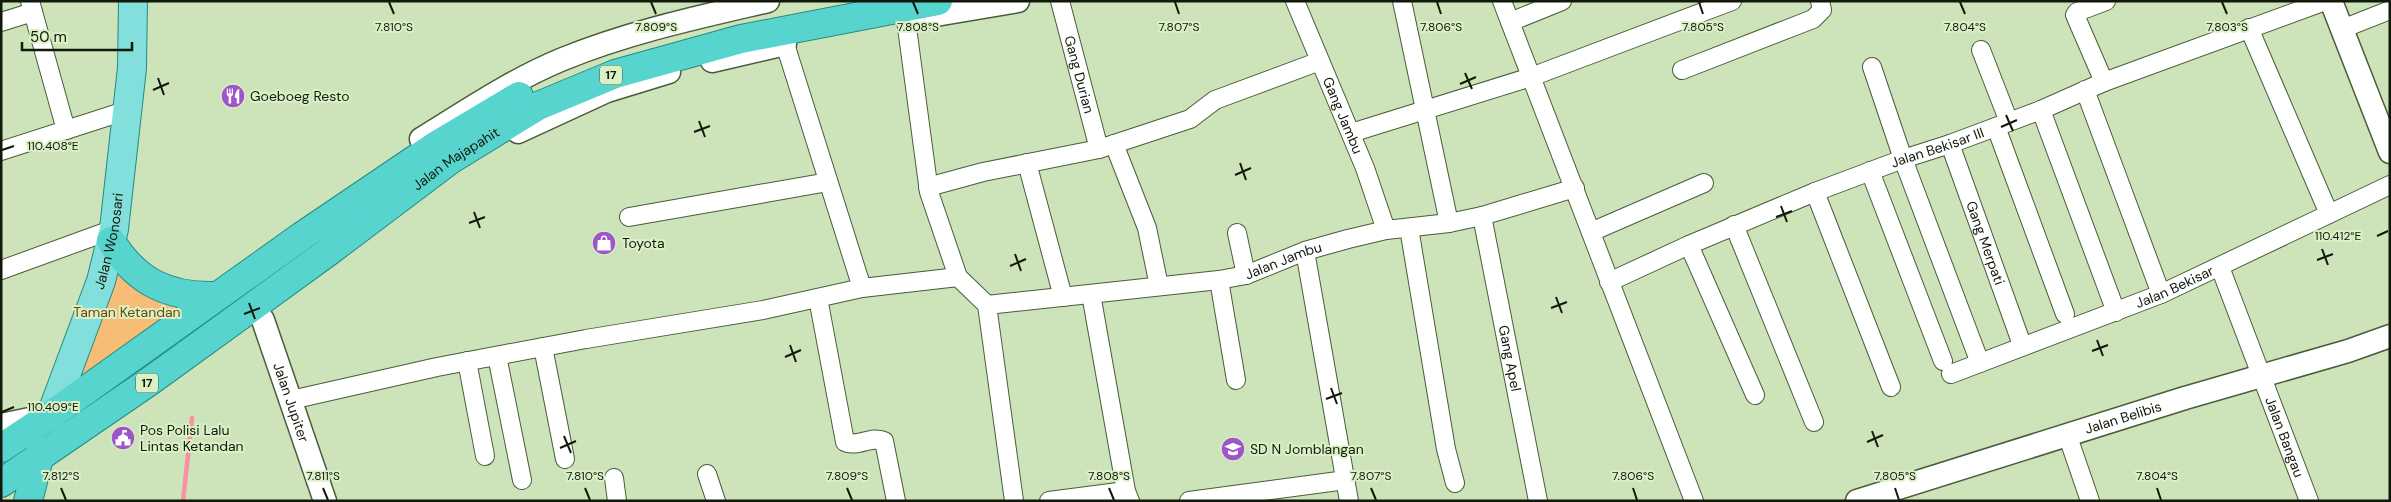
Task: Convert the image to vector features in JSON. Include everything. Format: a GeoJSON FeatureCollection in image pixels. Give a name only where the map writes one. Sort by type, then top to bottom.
{"type":"FeatureCollection","features":[{"type":"Feature","properties":{"kind":"highway","name":"Jalan Majapahit"},"geometry":{"type":"LineString","coordinates":[[1,448],[51,415],[215,296],[435,146],[497,107],[578,70],[668,39],[840,1]]}},
{"type":"Feature","properties":{"kind":"highway","name":"Jalan Majapahit"},"geometry":{"type":"LineString","coordinates":[[1,483],[150,381],[328,252],[450,160],[516,118],[571,90],[615,74],[741,39],[938,1]]}},
{"type":"Feature","properties":{"kind":"highway"},"geometry":{"type":"LineString","coordinates":[[113,235],[129,266],[153,284],[173,293],[194,297],[215,296]]}},
{"type":"Feature","properties":{"kind":"highway","name":"Jalan Wonosari"},"geometry":{"type":"LineString","coordinates":[[28,501],[51,415]]}},
{"type":"Feature","properties":{"kind":"main road","name":"Jalan Wonosari"},"geometry":{"type":"LineString","coordinates":[[51,415],[101,281],[113,235],[132,68],[133,1]]}},
{"type":"Feature","properties":{"kind":"street"},"geometry":{"type":"LineString","coordinates":[[319,225],[331,205],[342,196],[416,143],[510,84],[563,59],[604,43],[768,1]]}},
{"type":"Feature","properties":{"kind":"street"},"geometry":{"type":"LineString","coordinates":[[328,252],[382,224],[437,184],[537,122],[607,92],[720,59],[785,44],[906,20],[1018,1]]}},
{"type":"Feature","properties":{"kind":"street","name":"Gang Durian"},"geometry":{"type":"LineString","coordinates":[[1060,1],[1107,146],[1147,228],[1159,286]]}},
{"type":"Feature","properties":{"kind":"street","name":"Gang Jambu"},"geometry":{"type":"LineString","coordinates":[[1295,1],[1366,168],[1386,230]]}},
{"type":"Feature","properties":{"kind":"street"},"geometry":{"type":"LineString","coordinates":[[1402,1],[1449,224]]}},
{"type":"Feature","properties":{"kind":"street"},"geometry":{"type":"LineString","coordinates":[[1502,1],[1694,501]]}},
{"type":"Feature","properties":{"kind":"street"},"geometry":{"type":"LineString","coordinates":[[1510,22],[1562,1]]}},
{"type":"Feature","properties":{"kind":"street"},"geometry":{"type":"LineString","coordinates":[[1351,133],[1425,112],[1531,77],[1732,1]]}},
{"type":"Feature","properties":{"kind":"street"},"geometry":{"type":"LineString","coordinates":[[1682,70],[1813,19],[1822,10],[1820,1]]}},
{"type":"Feature","properties":{"kind":"street"},"geometry":{"type":"LineString","coordinates":[[2104,82],[2075,15],[2077,12],[2106,1]]}},
{"type":"Feature","properties":{"kind":"street","name":"Jalan Bekisar III"},"geometry":{"type":"LineString","coordinates":[[1609,282],[1689,245],[1815,192],[1903,159],[1950,144],[2040,110],[2104,82],[2325,1]]}},
{"type":"Feature","properties":{"kind":"street"},"geometry":{"type":"LineString","coordinates":[[2331,1],[2389,149]]}},
{"type":"Feature","properties":{"kind":"street"},"geometry":{"type":"LineString","coordinates":[[1,22],[31,7],[66,130]]}},
{"type":"Feature","properties":{"kind":"street"},"geometry":{"type":"LineString","coordinates":[[2342,29],[2390,10]]}},
{"type":"Feature","properties":{"kind":"street"},"geometry":{"type":"LineString","coordinates":[[906,20],[928,187],[958,277],[987,305],[1014,501]]}},
{"type":"Feature","properties":{"kind":"street"},"geometry":{"type":"LineString","coordinates":[[2249,28],[2329,214]]}},
{"type":"Feature","properties":{"kind":"street"},"geometry":{"type":"LineString","coordinates":[[785,44],[862,288]]}},
{"type":"Feature","properties":{"kind":"street"},"geometry":{"type":"LineString","coordinates":[[1981,50],[2002,124],[2065,314]]}},
{"type":"Feature","properties":{"kind":"street"},"geometry":{"type":"LineString","coordinates":[[928,187],[1107,146],[1190,119],[1215,100],[1320,62]]}},
{"type":"Feature","properties":{"kind":"street"},"geometry":{"type":"LineString","coordinates":[[1872,67],[1903,159],[1980,363]]}},
{"type":"Feature","properties":{"kind":"street"},"geometry":{"type":"LineString","coordinates":[[2085,90],[2162,294]]}},
{"type":"Feature","properties":{"kind":"street"},"geometry":{"type":"LineString","coordinates":[[1,151],[128,110]]}},
{"type":"Feature","properties":{"kind":"street"},"geometry":{"type":"LineString","coordinates":[[2040,110],[2116,312]]}},
{"type":"Feature","properties":{"kind":"street","name":"Gang Merpati"},"geometry":{"type":"LineString","coordinates":[[1950,144],[2021,342]]}},
{"type":"Feature","properties":{"kind":"street"},"geometry":{"type":"LineString","coordinates":[[1027,163],[1064,298]]}},
{"type":"Feature","properties":{"kind":"street","name":"Jalan Bekisar"},"geometry":{"type":"LineString","coordinates":[[1870,171],[1947,367],[1980,363],[2023,345],[2162,294],[2390,185]]}},
{"type":"Feature","properties":{"kind":"street"},"geometry":{"type":"LineString","coordinates":[[629,217],[828,182]]}},
{"type":"Feature","properties":{"kind":"street"},"geometry":{"type":"LineString","coordinates":[[1591,232],[1704,184]]}},
{"type":"Feature","properties":{"kind":"street","name":"Jalan Jambu"},"geometry":{"type":"LineString","coordinates":[[987,305],[1064,298],[1219,280],[1246,275],[1305,251],[1386,230],[1449,224],[1575,188]]}},
{"type":"Feature","properties":{"kind":"street"},"geometry":{"type":"LineString","coordinates":[[1815,192],[1891,386]]}},
{"type":"Feature","properties":{"kind":"street","name":"Gang Apel"},"geometry":{"type":"LineString","coordinates":[[1482,216],[1538,501]]}},
{"type":"Feature","properties":{"kind":"street"},"geometry":{"type":"LineString","coordinates":[[1734,226],[1814,422]]}},
{"type":"Feature","properties":{"kind":"street"},"geometry":{"type":"LineString","coordinates":[[1409,228],[1446,449],[1455,483]]}},
{"type":"Feature","properties":{"kind":"street"},"geometry":{"type":"LineString","coordinates":[[1236,233],[1246,275]]}},
{"type":"Feature","properties":{"kind":"street"},"geometry":{"type":"LineString","coordinates":[[1,270],[113,235]]}},
{"type":"Feature","properties":{"kind":"street"},"geometry":{"type":"LineString","coordinates":[[1689,245],[1755,394]]}},
{"type":"Feature","properties":{"kind":"street"},"geometry":{"type":"LineString","coordinates":[[1305,251],[1349,501]]}},
{"type":"Feature","properties":{"kind":"street","name":"Jalan Bangau"},"geometry":{"type":"LineString","coordinates":[[2220,267],[2309,501]]}},
{"type":"Feature","properties":{"kind":"street"},"geometry":{"type":"LineString","coordinates":[[291,400],[467,361],[660,326],[747,313],[862,288],[958,277]]}},
{"type":"Feature","properties":{"kind":"street"},"geometry":{"type":"LineString","coordinates":[[1219,280],[1236,380]]}},
{"type":"Feature","properties":{"kind":"street"},"geometry":{"type":"LineString","coordinates":[[1049,501],[1128,496],[1091,294]]}},
{"type":"Feature","properties":{"kind":"street"},"geometry":{"type":"LineString","coordinates":[[818,298],[845,442],[851,444],[879,439],[884,441],[896,501]]}},
{"type":"Feature","properties":{"kind":"street","name":"Jalan Jupiter"},"geometry":{"type":"LineString","coordinates":[[253,306],[264,320],[325,501]]}},
{"type":"Feature","properties":{"kind":"street","name":"Jalan Belibis"},"geometry":{"type":"LineString","coordinates":[[1857,501],[2067,434],[2261,375],[2348,351],[2390,336]]}},
{"type":"Feature","properties":{"kind":"street"},"geometry":{"type":"LineString","coordinates":[[543,347],[565,459]]}},
{"type":"Feature","properties":{"kind":"street"},"geometry":{"type":"LineString","coordinates":[[497,356],[522,480]]}},
{"type":"Feature","properties":{"kind":"street"},"geometry":{"type":"LineString","coordinates":[[467,361],[485,456]]}},
{"type":"Feature","properties":{"kind":"street"},"geometry":{"type":"LineString","coordinates":[[1,425],[51,415]]}},
{"type":"Feature","properties":{"kind":"street"},"geometry":{"type":"LineString","coordinates":[[2067,434],[2090,501]]}},
{"type":"Feature","properties":{"kind":"street"},"geometry":{"type":"LineString","coordinates":[[707,474],[716,501]]}},
{"type":"Feature","properties":{"kind":"street"},"geometry":{"type":"LineString","coordinates":[[614,478],[617,501]]}},
{"type":"Feature","properties":{"kind":"street"},"geometry":{"type":"LineString","coordinates":[[1189,501],[1346,480]]}},
{"type":"Feature","properties":{"kind":"green space","name":"Taman Ketandan"},"geometry":{"type":"Polygon","coordinates":[[[109,257],[194,303],[60,400],[109,257]]]}},
{"type":"Feature","properties":{"kind":"waterway"},"geometry":{"type":"LineString","coordinates":[[183,501],[192,418]]}},
{"type":"Feature","properties":{"kind":"place","name":"Goeboeg Resto"},"geometry":{"type":"Point","coordinates":[233,96]}},
{"type":"Feature","properties":{"kind":"place","name":"Toyota"},"geometry":{"type":"Point","coordinates":[604,243]}},
{"type":"Feature","properties":{"kind":"place","name":"Pos Polisi Lalu Lintas Ketandan"},"geometry":{"type":"Point","coordinates":[123,438]}},
{"type":"Feature","properties":{"kind":"place","name":"SD N Jomblangan"},"geometry":{"type":"Point","coordinates":[1233,449]}}]}
